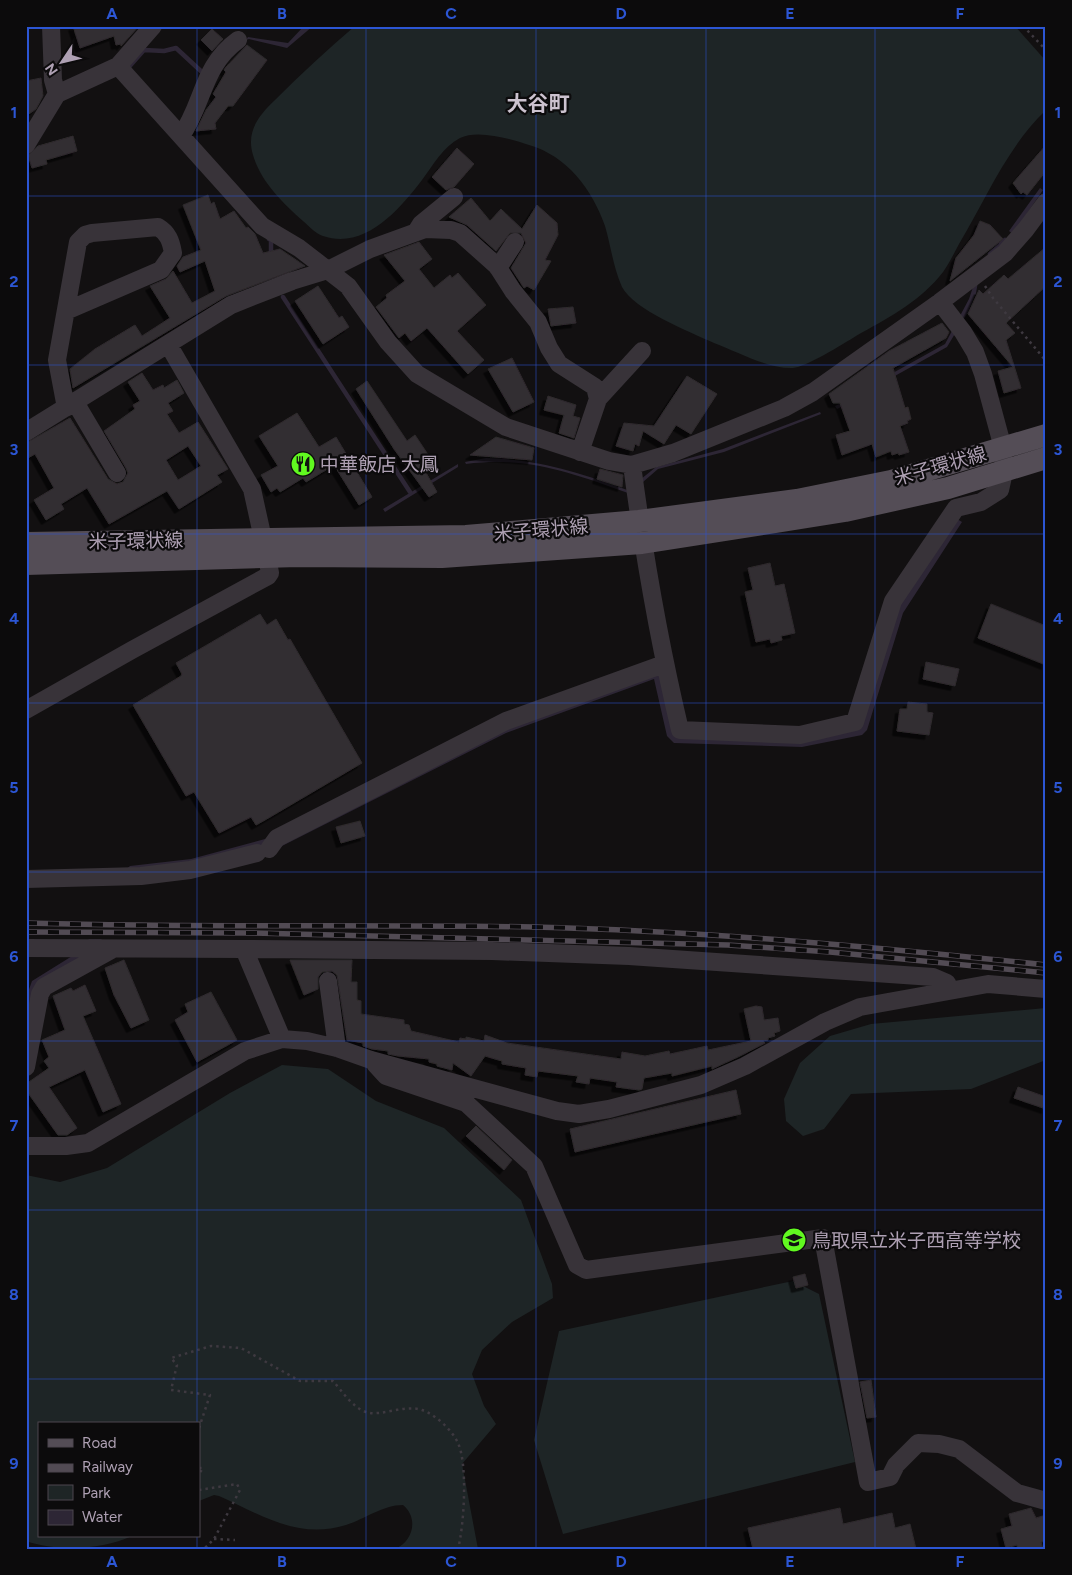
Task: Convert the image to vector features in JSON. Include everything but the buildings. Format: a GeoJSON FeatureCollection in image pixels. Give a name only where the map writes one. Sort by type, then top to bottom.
{"type":"FeatureCollection","features":[{"type":"Feature","properties":{"kind":"main road","name":"米子環状線"},"geometry":{"type":"LineString","coordinates":[[26,564],[466,536],[639,521],[807,498],[891,481],[1046,435]]}},
{"type":"Feature","properties":{"kind":"main road","name":"米子環状線"},"geometry":{"type":"LineString","coordinates":[[26,543],[265,548],[442,558],[642,543],[845,511],[948,488],[1046,458]]}},
{"type":"Feature","properties":{"kind":"street"},"geometry":{"type":"LineString","coordinates":[[51,26],[53,80],[56,94]]}},
{"type":"Feature","properties":{"kind":"street"},"geometry":{"type":"LineString","coordinates":[[26,145],[56,94],[118,66],[153,26]]}},
{"type":"Feature","properties":{"kind":"street"},"geometry":{"type":"LineString","coordinates":[[180,136],[199,100],[208,74],[220,56],[238,40]]}},
{"type":"Feature","properties":{"kind":"street"},"geometry":{"type":"LineString","coordinates":[[118,66],[262,226],[299,248],[348,286],[388,342],[418,374],[506,427],[609,461],[632,465],[673,453],[784,408],[813,392],[940,302],[1005,253],[1046,202]]}},
{"type":"Feature","properties":{"kind":"street"},"geometry":{"type":"LineString","coordinates":[[416,232],[421,224],[454,196]]}},
{"type":"Feature","properties":{"kind":"street"},"geometry":{"type":"LineString","coordinates":[[66,311],[161,270],[173,253],[172,242],[167,234],[158,227],[85,235],[78,242],[66,311],[58,360],[71,405],[117,473]]}},
{"type":"Feature","properties":{"kind":"street"},"geometry":{"type":"LineString","coordinates":[[26,432],[231,305],[292,281],[328,270],[370,249],[425,229],[451,230],[460,233],[498,268],[513,291],[538,322],[549,348],[559,364],[595,387],[598,399]]}},
{"type":"Feature","properties":{"kind":"street"},"geometry":{"type":"LineString","coordinates":[[498,268],[515,242]]}},
{"type":"Feature","properties":{"kind":"street"},"geometry":{"type":"LineString","coordinates":[[632,465],[642,543],[664,664],[680,730],[800,735],[855,722],[893,601],[956,508],[981,502],[1000,490],[1004,472],[1003,448],[983,374],[975,352],[958,325],[940,302]]}},
{"type":"Feature","properties":{"kind":"street"},"geometry":{"type":"LineString","coordinates":[[26,710],[262,580],[270,572],[252,489],[168,344]]}},
{"type":"Feature","properties":{"kind":"street"},"geometry":{"type":"LineString","coordinates":[[580,452],[598,399],[642,352]]}},
{"type":"Feature","properties":{"kind":"street"},"geometry":{"type":"LineString","coordinates":[[26,879],[141,876],[190,870],[268,847],[506,721],[664,664]]}},
{"type":"Feature","properties":{"kind":"street"},"geometry":{"type":"LineString","coordinates":[[26,948],[492,951],[629,956],[933,977],[946,983],[950,990]]}},
{"type":"Feature","properties":{"kind":"street"},"geometry":{"type":"LineString","coordinates":[[244,949],[282,1039]]}},
{"type":"Feature","properties":{"kind":"street"},"geometry":{"type":"LineString","coordinates":[[26,1067],[40,994],[44,987],[111,950]]}},
{"type":"Feature","properties":{"kind":"street"},"geometry":{"type":"LineString","coordinates":[[328,981],[337,1048]]}},
{"type":"Feature","properties":{"kind":"street"},"geometry":{"type":"LineString","coordinates":[[26,1146],[66,1146],[88,1143],[245,1051],[282,1039],[307,1041],[337,1048],[371,1060],[557,1111],[579,1114],[609,1109],[701,1086],[745,1066],[825,1022],[860,1007],[988,984],[1046,989]]}},
{"type":"Feature","properties":{"kind":"street"},"geometry":{"type":"LineString","coordinates":[[371,1060],[386,1076],[466,1103],[534,1166],[577,1265],[586,1270],[822,1238],[868,1482],[890,1477],[896,1465],[918,1444],[939,1444],[959,1449],[1016,1493],[1046,1501]]}},
{"type":"Feature","properties":{"kind":"path"},"geometry":{"type":"LineString","coordinates":[[1024,26],[1046,50]]}},
{"type":"Feature","properties":{"kind":"path"},"geometry":{"type":"LineString","coordinates":[[980,271],[987,290],[1046,360]]}},
{"type":"Feature","properties":{"kind":"path"},"geometry":{"type":"LineString","coordinates":[[200,1425],[210,1395],[171,1390],[177,1365],[171,1358],[211,1346],[240,1348],[300,1381],[333,1381],[360,1410],[368,1413],[408,1408],[422,1410],[438,1419],[448,1428],[458,1442],[461,1453],[463,1504],[462,1534],[458,1549]]}},
{"type":"Feature","properties":{"kind":"path"},"geometry":{"type":"LineString","coordinates":[[200,1490],[237,1484],[239,1487],[237,1498],[224,1517],[214,1539],[204,1549]]}},
{"type":"Feature","properties":{"kind":"path"},"geometry":{"type":"LineString","coordinates":[[214,1539],[235,1540]]}},
{"type":"Feature","properties":{"kind":"green space"},"geometry":{"type":"Polygon","coordinates":[[[355,26],[1015,26],[1046,61],[1046,110],[1008,157],[947,266],[930,287],[911,303],[824,355],[799,367],[783,368],[763,363],[678,327],[650,312],[628,296],[622,287],[614,264],[600,212],[585,187],[555,157],[543,150],[513,140],[476,134],[460,138],[443,151],[403,203],[380,224],[367,232],[353,237],[338,239],[315,232],[280,199],[261,174],[251,147],[252,132],[259,118],[269,106],[314,62],[355,26]]]}},
{"type":"Feature","properties":{"kind":"green space"},"geometry":{"type":"Polygon","coordinates":[[[1046,1008],[1046,1060],[971,1089],[851,1094],[824,1129],[803,1136],[786,1121],[784,1099],[800,1063],[830,1036],[871,1024],[1046,1008]]]}},
{"type":"Feature","properties":{"kind":"green space"},"geometry":{"type":"Polygon","coordinates":[[[282,1065],[328,1069],[376,1101],[444,1128],[521,1200],[552,1284],[553,1298],[512,1322],[482,1350],[472,1374],[484,1406],[496,1424],[462,1464],[478,1549],[395,1549],[406,1541],[412,1529],[411,1516],[403,1505],[388,1507],[346,1525],[328,1529],[312,1529],[280,1523],[219,1496],[214,1495],[200,1501],[200,1422],[38,1422],[38,1538],[127,1538],[93,1547],[79,1548],[51,1547],[26,1541],[26,1175],[60,1182],[107,1168],[230,1093],[282,1065]]]}},
{"type":"Feature","properties":{"kind":"green space"},"geometry":{"type":"Polygon","coordinates":[[[793,1281],[819,1294],[855,1462],[563,1534],[534,1440],[559,1331],[793,1281]]]}},
{"type":"Feature","properties":{"kind":"water"},"geometry":{"type":"Polygon","coordinates":[[[304,26],[313,26],[287,48],[249,39],[246,40],[248,37],[288,43],[304,26]]]}},
{"type":"Feature","properties":{"kind":"water"},"geometry":{"type":"Polygon","coordinates":[[[1040,188],[1043,190],[1013,234],[1009,231],[1040,188]]]}},
{"type":"Feature","properties":{"kind":"water"},"geometry":{"type":"Polygon","coordinates":[[[978,282],[976,293],[968,312],[947,347],[893,377],[876,391],[837,409],[835,406],[873,389],[891,374],[945,344],[969,299],[974,284],[978,282]]]}},
{"type":"Feature","properties":{"kind":"water"},"geometry":{"type":"Polygon","coordinates":[[[820,412],[821,414],[724,452],[658,469],[643,482],[641,479],[656,467],[723,449],[820,412]]]}},
{"type":"Feature","properties":{"kind":"water"},"geometry":{"type":"Polygon","coordinates":[[[486,458],[525,461],[560,468],[630,491],[628,493],[568,473],[529,464],[488,462],[466,464],[465,462],[486,458]]]}},
{"type":"Feature","properties":{"kind":"water"},"geometry":{"type":"Polygon","coordinates":[[[458,464],[458,467],[385,512],[383,509],[458,464]]]}},
{"type":"Feature","properties":{"kind":"water"},"geometry":{"type":"Polygon","coordinates":[[[954,517],[962,522],[903,613],[867,730],[862,735],[802,747],[674,743],[667,736],[654,679],[506,733],[278,848],[123,872],[130,866],[191,859],[265,839],[279,842],[508,725],[661,669],[676,735],[859,726],[898,602],[954,517]]]}},
{"type":"Feature","properties":{"kind":"water"},"geometry":{"type":"Polygon","coordinates":[[[89,939],[102,939],[88,954],[41,985],[26,1047],[26,998],[32,981],[77,953],[89,939]]]}},
{"type":"Feature","properties":{"kind":"waterway"},"geometry":{"type":"LineString","coordinates":[[128,68],[144,50],[164,51],[176,48],[203,73]]}},
{"type":"Feature","properties":{"kind":"waterway"},"geometry":{"type":"LineString","coordinates":[[269,239],[271,240],[271,257]]}},
{"type":"Feature","properties":{"kind":"waterway"},"geometry":{"type":"LineString","coordinates":[[990,254],[1005,240]]}},
{"type":"Feature","properties":{"kind":"waterway"},"geometry":{"type":"LineString","coordinates":[[283,297],[410,492]]}},
{"type":"Feature","properties":{"kind":"railway"},"geometry":{"type":"LineString","coordinates":[[26,923],[471,926],[598,929],[790,941],[1046,965]]}},
{"type":"Feature","properties":{"kind":"railway"},"geometry":{"type":"LineString","coordinates":[[26,932],[254,933],[728,945],[830,952],[1046,973]]}},
{"type":"Feature","properties":{"kind":"place","name":"中華飯店 大鳳"},"geometry":{"type":"Point","coordinates":[303,464]}},
{"type":"Feature","properties":{"kind":"place","name":"鳥取県立米子西高等学校"},"geometry":{"type":"Point","coordinates":[794,1240]}},
{"type":"Feature","properties":{"kind":"district","name":"大谷町"},"geometry":{"type":"Point","coordinates":[538,103]}}]}
